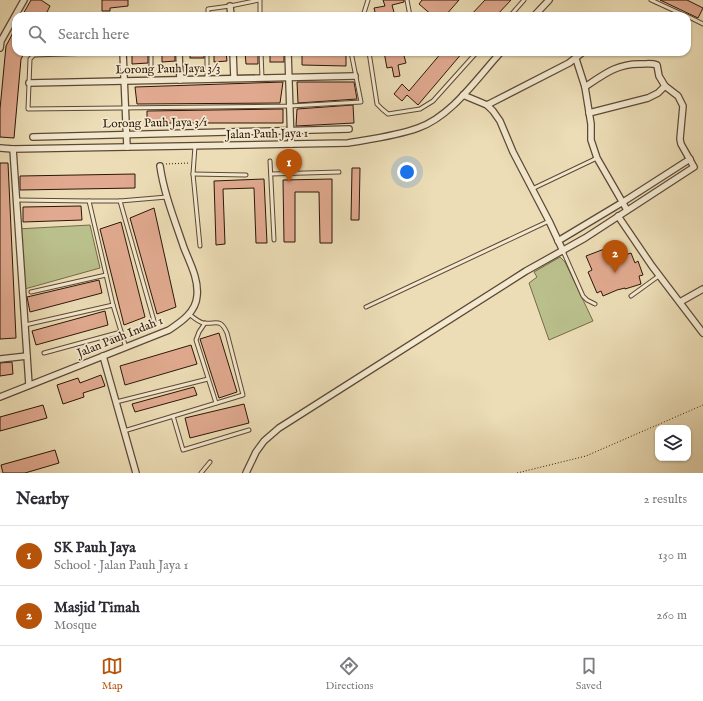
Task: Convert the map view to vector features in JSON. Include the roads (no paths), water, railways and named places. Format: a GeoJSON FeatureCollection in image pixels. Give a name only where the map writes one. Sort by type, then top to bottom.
{"type":"FeatureCollection","features":[{"type":"Feature","properties":{"kind":"street"},"geometry":{"type":"LineString","coordinates":[[17,12],[24,0]]}},
{"type":"Feature","properties":{"kind":"street"},"geometry":{"type":"LineString","coordinates":[[538,12],[549,0]]}},
{"type":"Feature","properties":{"kind":"street"},"geometry":{"type":"LineString","coordinates":[[230,6],[230,12]]}},
{"type":"Feature","properties":{"kind":"street"},"geometry":{"type":"LineString","coordinates":[[0,48],[1,41],[12,21]]}},
{"type":"Feature","properties":{"kind":"street"},"geometry":{"type":"LineString","coordinates":[[123,56],[127,147]]}},
{"type":"Feature","properties":{"kind":"street"},"geometry":{"type":"LineString","coordinates":[[179,56],[180,80]]}},
{"type":"Feature","properties":{"kind":"street"},"geometry":{"type":"LineString","coordinates":[[233,56],[234,78]]}},
{"type":"Feature","properties":{"kind":"street"},"geometry":{"type":"LineString","coordinates":[[288,56],[291,144]]}},
{"type":"Feature","properties":{"kind":"street","name":"Jalan Pauh Jaya 1"},"geometry":{"type":"LineString","coordinates":[[0,148],[13,150],[348,143],[417,129],[431,122],[448,111],[496,56]]}},
{"type":"Feature","properties":{"kind":"street"},"geometry":{"type":"LineString","coordinates":[[488,106],[579,56]]}},
{"type":"Feature","properties":{"kind":"street"},"geometry":{"type":"LineString","coordinates":[[576,59],[585,87],[591,124],[591,140],[597,158],[627,210]]}},
{"type":"Feature","properties":{"kind":"street"},"geometry":{"type":"LineString","coordinates":[[246,473],[256,452],[264,440],[278,428],[526,271],[563,251],[694,167],[681,144],[680,139],[683,106],[678,96],[665,86],[659,76],[657,65],[632,64],[619,66],[585,87]]}},
{"type":"Feature","properties":{"kind":"street","name":"Lorong Pauh Jaya 3/3"},"geometry":{"type":"LineString","coordinates":[[29,83],[355,76]]}},
{"type":"Feature","properties":{"kind":"street"},"geometry":{"type":"LineString","coordinates":[[589,113],[648,98],[658,93],[665,86]]}},
{"type":"Feature","properties":{"kind":"street"},"geometry":{"type":"LineString","coordinates":[[463,95],[488,106],[493,110],[500,121],[513,152],[563,251]]}},
{"type":"Feature","properties":{"kind":"street","name":"Lorong Pauh Jaya 3/1"},"geometry":{"type":"LineString","coordinates":[[33,137],[349,129]]}},
{"type":"Feature","properties":{"kind":"street"},"geometry":{"type":"LineString","coordinates":[[13,150],[30,385]]}},
{"type":"Feature","properties":{"kind":"street"},"geometry":{"type":"LineString","coordinates":[[558,241],[690,159]]}},
{"type":"Feature","properties":{"kind":"street","name":"Jalan Pauh Indah 1"},"geometry":{"type":"LineString","coordinates":[[0,397],[169,330],[184,320],[192,310],[198,296],[196,280],[167,197],[160,166]]}},
{"type":"Feature","properties":{"kind":"street"},"geometry":{"type":"LineString","coordinates":[[618,216],[652,266],[703,333]]}},
{"type":"Feature","properties":{"kind":"street"},"geometry":{"type":"LineString","coordinates":[[680,302],[703,289]]}},
{"type":"Feature","properties":{"kind":"street"},"geometry":{"type":"LineString","coordinates":[[0,359],[27,356]]}},
{"type":"Feature","properties":{"kind":"street"},"geometry":{"type":"LineString","coordinates":[[103,356],[136,473]]}},
{"type":"Feature","properties":{"kind":"lane"},"geometry":{"type":"LineString","coordinates":[[208,12],[208,9],[260,0],[260,12]]}},
{"type":"Feature","properties":{"kind":"lane"},"geometry":{"type":"LineString","coordinates":[[364,12],[368,0]]}},
{"type":"Feature","properties":{"kind":"lane"},"geometry":{"type":"LineString","coordinates":[[407,0],[409,12]]}},
{"type":"Feature","properties":{"kind":"lane"},"geometry":{"type":"LineString","coordinates":[[514,12],[524,0]]}},
{"type":"Feature","properties":{"kind":"lane"},"geometry":{"type":"LineString","coordinates":[[652,0],[678,12]]}},
{"type":"Feature","properties":{"kind":"lane"},"geometry":{"type":"LineString","coordinates":[[691,18],[703,24]]}},
{"type":"Feature","properties":{"kind":"lane"},"geometry":{"type":"LineString","coordinates":[[33,56],[30,59],[28,109],[290,106],[361,102],[352,56]]}},
{"type":"Feature","properties":{"kind":"lane"},"geometry":{"type":"LineString","coordinates":[[151,56],[151,80]]}},
{"type":"Feature","properties":{"kind":"lane"},"geometry":{"type":"LineString","coordinates":[[207,79],[208,56]]}},
{"type":"Feature","properties":{"kind":"lane"},"geometry":{"type":"LineString","coordinates":[[261,56],[262,78]]}},
{"type":"Feature","properties":{"kind":"lane"},"geometry":{"type":"LineString","coordinates":[[370,56],[377,104],[388,114],[420,109],[433,101],[473,56]]}},
{"type":"Feature","properties":{"kind":"lane"},"geometry":{"type":"LineString","coordinates":[[195,146],[193,174],[200,246]]}},
{"type":"Feature","properties":{"kind":"lane"},"geometry":{"type":"LineString","coordinates":[[532,189],[597,158]]}},
{"type":"Feature","properties":{"kind":"lane"},"geometry":{"type":"LineString","coordinates":[[270,161],[274,240]]}},
{"type":"Feature","properties":{"kind":"lane"},"geometry":{"type":"LineString","coordinates":[[271,174],[339,172]]}},
{"type":"Feature","properties":{"kind":"lane"},"geometry":{"type":"LineString","coordinates":[[193,174],[246,175]]}},
{"type":"Feature","properties":{"kind":"lane"},"geometry":{"type":"LineString","coordinates":[[17,200],[89,202],[167,197]]}},
{"type":"Feature","properties":{"kind":"lane"},"geometry":{"type":"LineString","coordinates":[[120,201],[154,321]]}},
{"type":"Feature","properties":{"kind":"lane"},"geometry":{"type":"LineString","coordinates":[[89,202],[106,275],[126,348]]}},
{"type":"Feature","properties":{"kind":"lane"},"geometry":{"type":"LineString","coordinates":[[366,307],[549,221]]}},
{"type":"Feature","properties":{"kind":"lane"},"geometry":{"type":"LineString","coordinates":[[563,251],[583,296],[595,304]]}},
{"type":"Feature","properties":{"kind":"lane"},"geometry":{"type":"LineString","coordinates":[[32,292],[106,275]]}},
{"type":"Feature","properties":{"kind":"lane"},"geometry":{"type":"LineString","coordinates":[[631,296],[660,276]]}},
{"type":"Feature","properties":{"kind":"lane"},"geometry":{"type":"LineString","coordinates":[[25,325],[114,305]]}},
{"type":"Feature","properties":{"kind":"lane"},"geometry":{"type":"LineString","coordinates":[[124,431],[243,395],[224,326],[217,322],[205,323],[195,319],[189,314]]}},
{"type":"Feature","properties":{"kind":"lane"},"geometry":{"type":"LineString","coordinates":[[205,323],[196,340],[216,403]]}},
{"type":"Feature","properties":{"kind":"lane"},"geometry":{"type":"LineString","coordinates":[[44,353],[121,332]]}},
{"type":"Feature","properties":{"kind":"lane"},"geometry":{"type":"LineString","coordinates":[[116,402],[208,379]]}},
{"type":"Feature","properties":{"kind":"lane"},"geometry":{"type":"LineString","coordinates":[[173,416],[183,450],[249,430]]}},
{"type":"Feature","properties":{"kind":"lane"},"geometry":{"type":"LineString","coordinates":[[200,473],[210,462]]}},
{"type":"Feature","properties":{"kind":"place","name":"SK Pauh Jaya"},"geometry":{"type":"Point","coordinates":[289,182]}},
{"type":"Feature","properties":{"kind":"place","name":"Masjid Timah"},"geometry":{"type":"Point","coordinates":[615,273]}}]}
